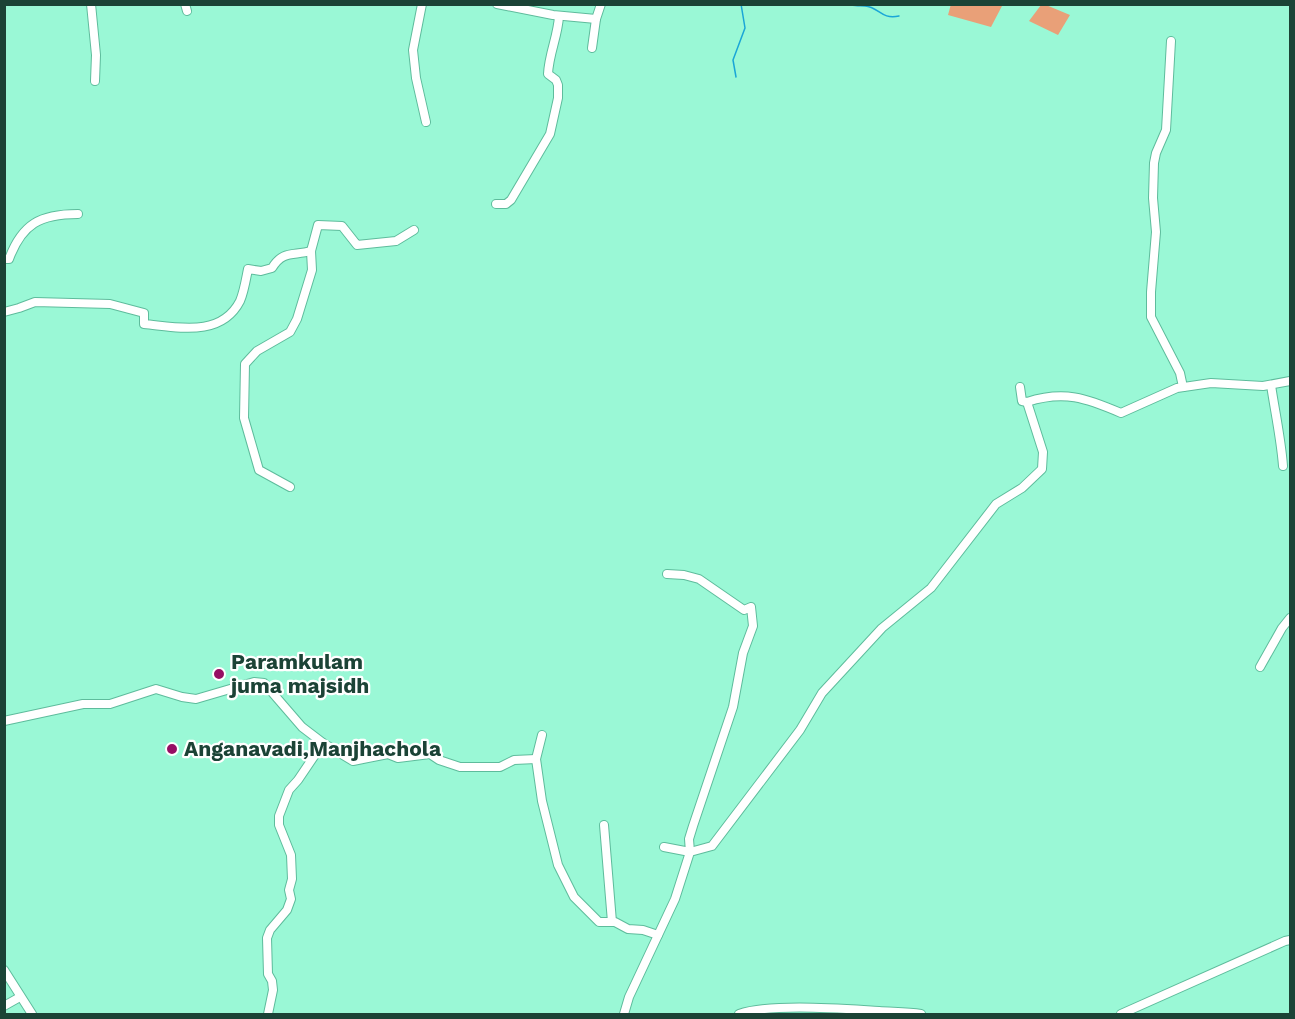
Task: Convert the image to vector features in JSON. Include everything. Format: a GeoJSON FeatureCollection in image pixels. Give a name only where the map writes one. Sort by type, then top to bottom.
{"type":"FeatureCollection","features":[{"type":"Feature","properties":{"kind":"street"},"geometry":{"type":"LineString","coordinates":[[91,4],[96,55],[95,81]]}},
{"type":"Feature","properties":{"kind":"street"},"geometry":{"type":"LineString","coordinates":[[422,4],[413,50],[416,78],[426,122]]}},
{"type":"Feature","properties":{"kind":"street"},"geometry":{"type":"LineString","coordinates":[[497,4],[559,16],[596,19]]}},
{"type":"Feature","properties":{"kind":"street"},"geometry":{"type":"LineString","coordinates":[[592,48],[600,4]]}},
{"type":"Feature","properties":{"kind":"street"},"geometry":{"type":"LineString","coordinates":[[496,204],[506,204],[511,200],[550,134],[558,91],[556,80],[549,74],[549,60],[556,38],[559,16]]}},
{"type":"Feature","properties":{"kind":"street"},"geometry":{"type":"LineString","coordinates":[[1171,41],[1166,130],[1154,163],[1153,198],[1156,232],[1151,317],[1180,373],[1183,387]]}},
{"type":"Feature","properties":{"kind":"street"},"geometry":{"type":"LineString","coordinates":[[4,259],[9,259],[16,239],[43,218],[58,214],[78,214]]}},
{"type":"Feature","properties":{"kind":"street"},"geometry":{"type":"LineString","coordinates":[[290,487],[259,470],[244,418],[245,364],[257,351],[290,332],[297,319],[312,270],[311,251],[318,225],[342,226],[357,245],[396,241],[414,230]]}},
{"type":"Feature","properties":{"kind":"street"},"geometry":{"type":"LineString","coordinates":[[4,312],[35,302],[110,304],[144,313],[144,324],[200,328],[228,318],[240,300],[248,269],[261,271],[272,268],[277,259],[286,254],[311,251]]}},
{"type":"Feature","properties":{"kind":"street"},"geometry":{"type":"LineString","coordinates":[[1020,387],[1022,401],[1027,402],[1045,396],[1079,396],[1120,413],[1177,388],[1211,383],[1263,386],[1290,381]]}},
{"type":"Feature","properties":{"kind":"street"},"geometry":{"type":"LineString","coordinates":[[1271,385],[1281,440],[1283,466]]}},
{"type":"Feature","properties":{"kind":"street"},"geometry":{"type":"LineString","coordinates":[[664,847],[690,852],[712,846],[800,730],[822,693],[882,628],[931,588],[996,504],[1022,488],[1042,469],[1043,452],[1027,402]]}},
{"type":"Feature","properties":{"kind":"street"},"geometry":{"type":"LineString","coordinates":[[624,1014],[629,997],[675,899],[690,852],[691,833],[733,707],[743,653],[753,626],[751,608],[744,610],[699,579],[667,574]]}},
{"type":"Feature","properties":{"kind":"street"},"geometry":{"type":"LineString","coordinates":[[1260,667],[1290,618]]}},
{"type":"Feature","properties":{"kind":"street"},"geometry":{"type":"LineString","coordinates":[[4,721],[82,704],[110,704],[156,689],[182,698],[196,699],[254,682],[264,683],[302,727],[323,744],[353,761],[387,754],[398,758],[430,754],[439,760],[460,766],[500,767],[514,760],[536,759]]}},
{"type":"Feature","properties":{"kind":"street"},"geometry":{"type":"LineString","coordinates":[[542,735],[536,759],[542,801],[563,876],[581,906],[595,916],[599,922],[612,922],[627,929],[643,930],[658,935]]}},
{"type":"Feature","properties":{"kind":"street"},"geometry":{"type":"LineString","coordinates":[[268,1014],[273,990],[267,968],[267,938],[270,930],[287,910],[291,899],[291,855],[279,825],[279,816],[289,790],[323,744]]}},
{"type":"Feature","properties":{"kind":"street"},"geometry":{"type":"LineString","coordinates":[[604,825],[612,922]]}},
{"type":"Feature","properties":{"kind":"street"},"geometry":{"type":"LineString","coordinates":[[1121,1014],[1290,940]]}},
{"type":"Feature","properties":{"kind":"street"},"geometry":{"type":"LineString","coordinates":[[4,970],[13,980],[20,997],[32,1014]]}},
{"type":"Feature","properties":{"kind":"street"},"geometry":{"type":"LineString","coordinates":[[4,1006],[20,997]]}},
{"type":"Feature","properties":{"kind":"street"},"geometry":{"type":"LineString","coordinates":[[740,1014],[775,1009],[796,1012],[845,1010],[921,1014]]}},
{"type":"Feature","properties":{"kind":"shaded area"},"geometry":{"type":"Polygon","coordinates":[[[951,4],[1023,5],[1002,6],[991,27],[948,15],[951,4]]]}},
{"type":"Feature","properties":{"kind":"shaded area"},"geometry":{"type":"Polygon","coordinates":[[[1041,5],[1070,15],[1058,35],[1029,21],[1041,5]]]}},
{"type":"Feature","properties":{"kind":"waterway"},"geometry":{"type":"LineString","coordinates":[[736,77],[733,60],[745,28],[741,4]]}},
{"type":"Feature","properties":{"kind":"waterway"},"geometry":{"type":"LineString","coordinates":[[849,4],[870,7],[888,16],[899,16]]}},
{"type":"Feature","properties":{"kind":"place","name":"Paramkulam juma majsidh"},"geometry":{"type":"Point","coordinates":[219,674]}},
{"type":"Feature","properties":{"kind":"place","name":"Anganavadi,Manjhachola"},"geometry":{"type":"Point","coordinates":[172,749]}}]}
